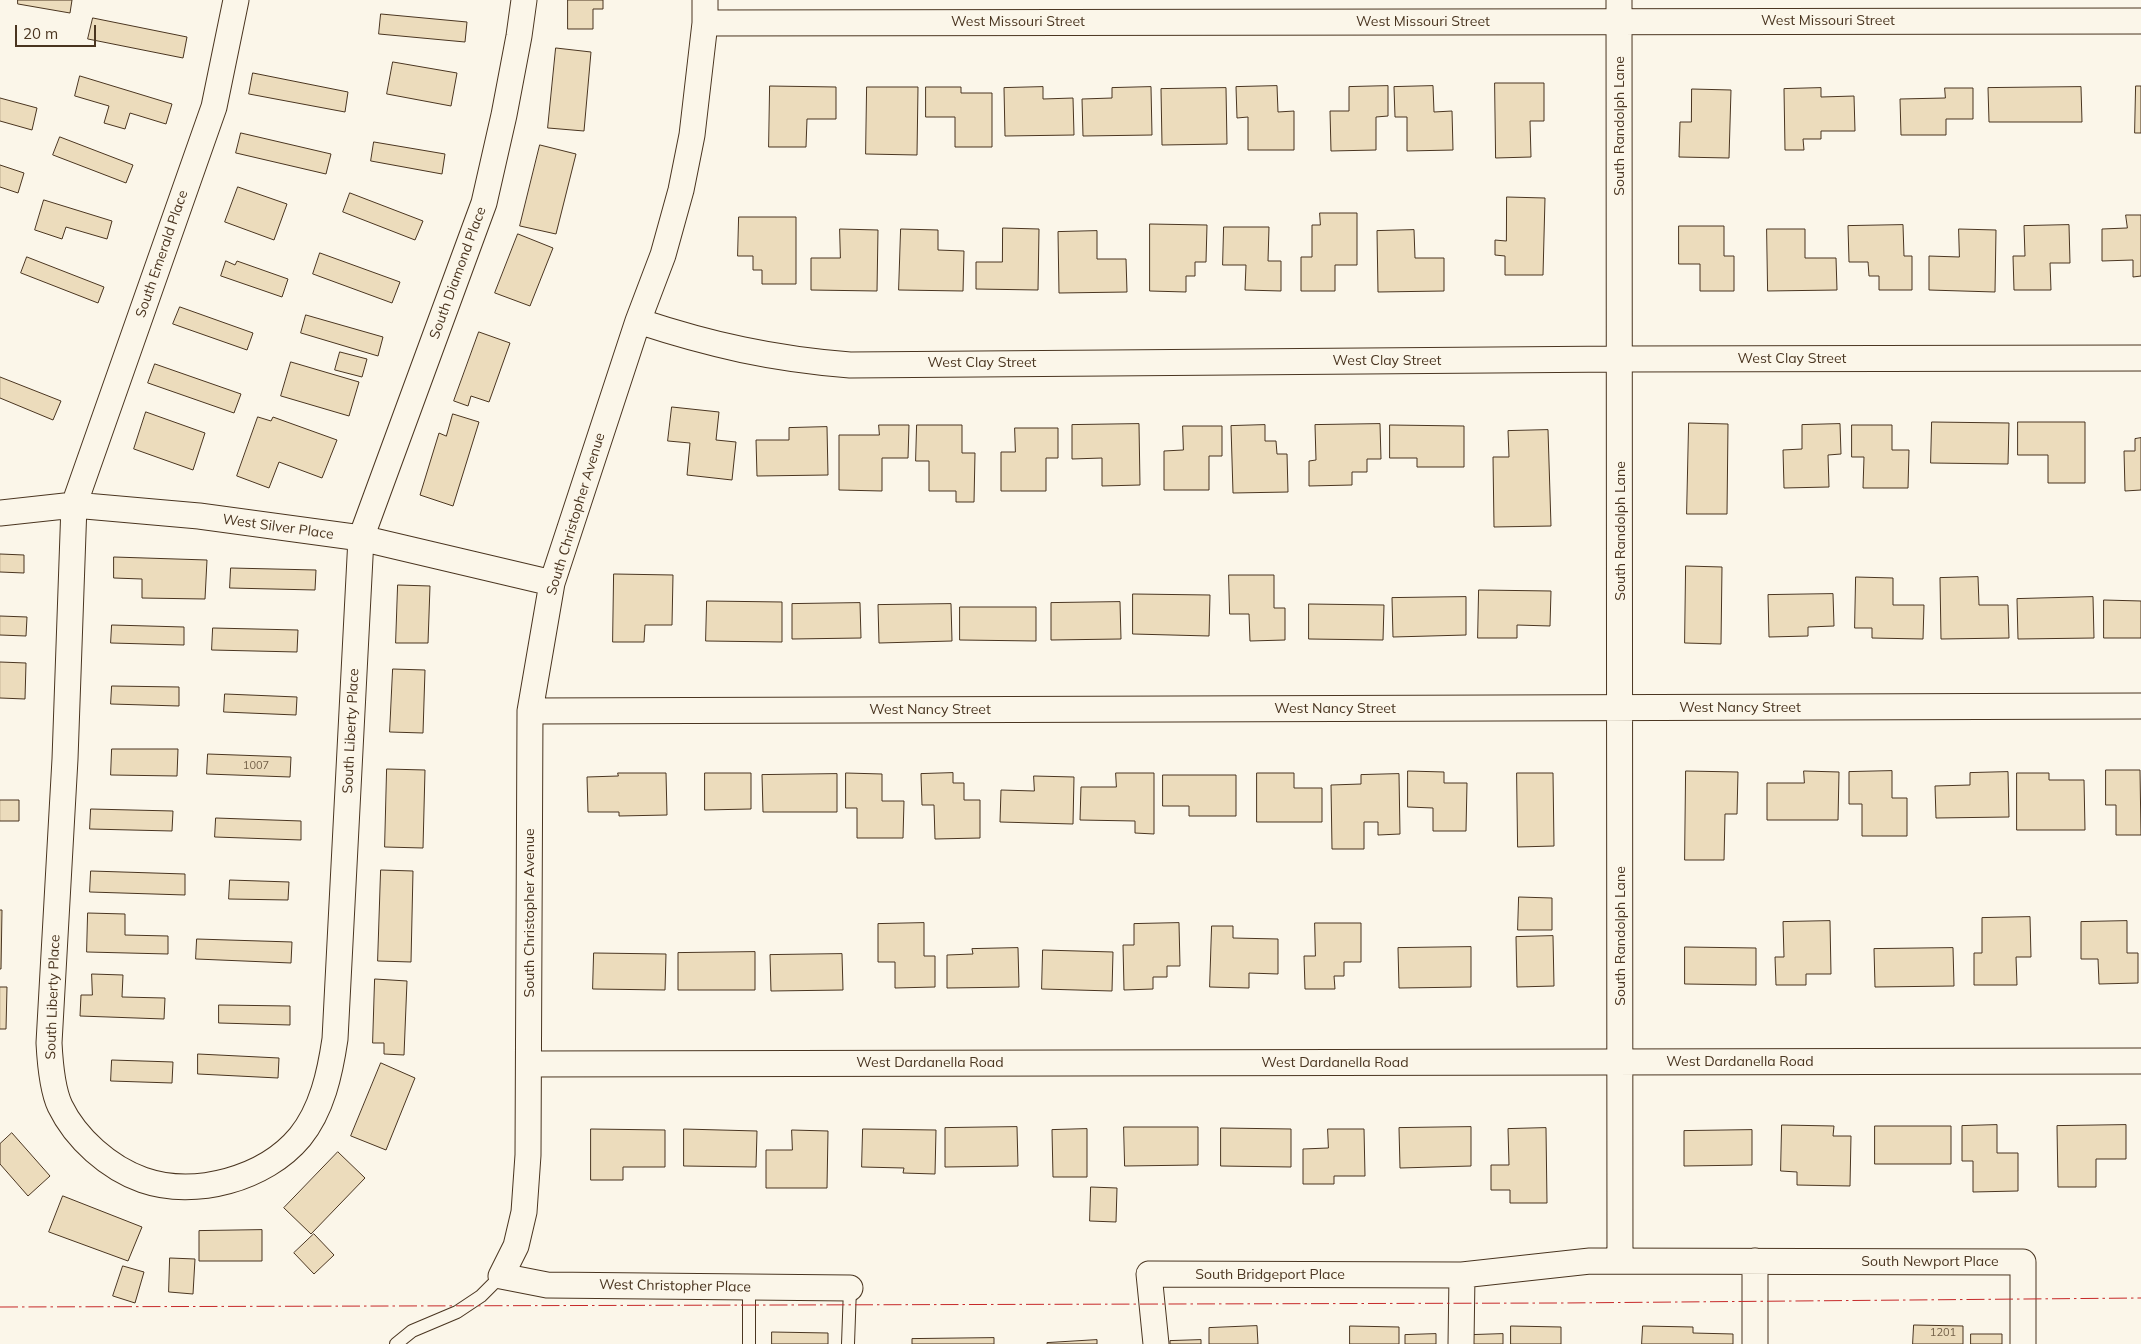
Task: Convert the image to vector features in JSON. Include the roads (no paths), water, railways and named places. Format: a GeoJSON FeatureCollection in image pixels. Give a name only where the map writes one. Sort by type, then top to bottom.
{"type":"FeatureCollection","features":[{"type":"Feature","properties":{"kind":"street","name":"South Emerald Place"},"geometry":{"type":"LineString","coordinates":[[74,505],[214,107],[236,0]]}},
{"type":"Feature","properties":{"kind":"street","name":"South Diamond Place"},"geometry":{"type":"LineString","coordinates":[[361,538],[484,203],[510,85],[524,0]]}},
{"type":"Feature","properties":{"kind":"street","name":"West Missouri Street"},"geometry":{"type":"LineString","coordinates":[[705,12],[1619,11],[2141,21]]}},
{"type":"Feature","properties":{"kind":"street","name":"South Randolph Lane"},"geometry":{"type":"LineString","coordinates":[[1619,11],[1621,1063]]}},
{"type":"Feature","properties":{"kind":"street","name":"South Christopher Avenue"},"geometry":{"type":"LineString","coordinates":[[501,1276],[516,1246],[524,1212],[528,1155],[530,1064],[530,711],[552,583],[638,321],[663,255],[681,190],[692,134],[705,12]]}},
{"type":"Feature","properties":{"kind":"street","name":"West Clay Street"},"geometry":{"type":"LineString","coordinates":[[638,321],[698,340],[747,352],[800,361],[850,365],[1621,359],[2141,358]]}},
{"type":"Feature","properties":{"kind":"street","name":"West Silver Place"},"geometry":{"type":"LineString","coordinates":[[0,513],[74,505],[200,516],[361,538],[552,583]]}},
{"type":"Feature","properties":{"kind":"street","name":"South Liberty Place"},"geometry":{"type":"LineString","coordinates":[[74,505],[65,759],[48,1043],[50,1068],[59,1106],[78,1133],[94,1150],[116,1167],[144,1180],[176,1187],[209,1185],[238,1178],[265,1166],[299,1138],[310,1122],[322,1098],[335,1038],[361,538]]}},
{"type":"Feature","properties":{"kind":"street","name":"West Nancy Street"},"geometry":{"type":"LineString","coordinates":[[530,711],[2141,706]]}},
{"type":"Feature","properties":{"kind":"street","name":"West Dardanella Road"},"geometry":{"type":"LineString","coordinates":[[530,1064],[2141,1061]]}},
{"type":"Feature","properties":{"kind":"street"},"geometry":{"type":"LineString","coordinates":[[1620,1262],[1621,1063]]}},
{"type":"Feature","properties":{"kind":"street","name":"South Bridgeport Place"},"geometry":{"type":"LineString","coordinates":[[1156,1344],[1149,1274],[1462,1275],[1590,1261],[1620,1262]]}},
{"type":"Feature","properties":{"kind":"street","name":"South Newport Place"},"geometry":{"type":"LineString","coordinates":[[1620,1262],[2023,1262],[2023,1344]]}},
{"type":"Feature","properties":{"kind":"street"},"geometry":{"type":"LineString","coordinates":[[1755,1262],[1755,1344]]}},
{"type":"Feature","properties":{"kind":"street"},"geometry":{"type":"LineString","coordinates":[[1461,1344],[1462,1275]]}},
{"type":"Feature","properties":{"kind":"street","name":"West Christopher Place"},"geometry":{"type":"LineString","coordinates":[[501,1276],[547,1285],[850,1288]]}},
{"type":"Feature","properties":{"kind":"lane"},"geometry":{"type":"LineString","coordinates":[[396,1344],[412,1331],[457,1312],[473,1301],[501,1276]]}},
{"type":"Feature","properties":{"kind":"lane"},"geometry":{"type":"LineString","coordinates":[[749,1287],[749,1344]]}},
{"type":"Feature","properties":{"kind":"lane"},"geometry":{"type":"LineString","coordinates":[[848,1344],[850,1288]]}}]}
